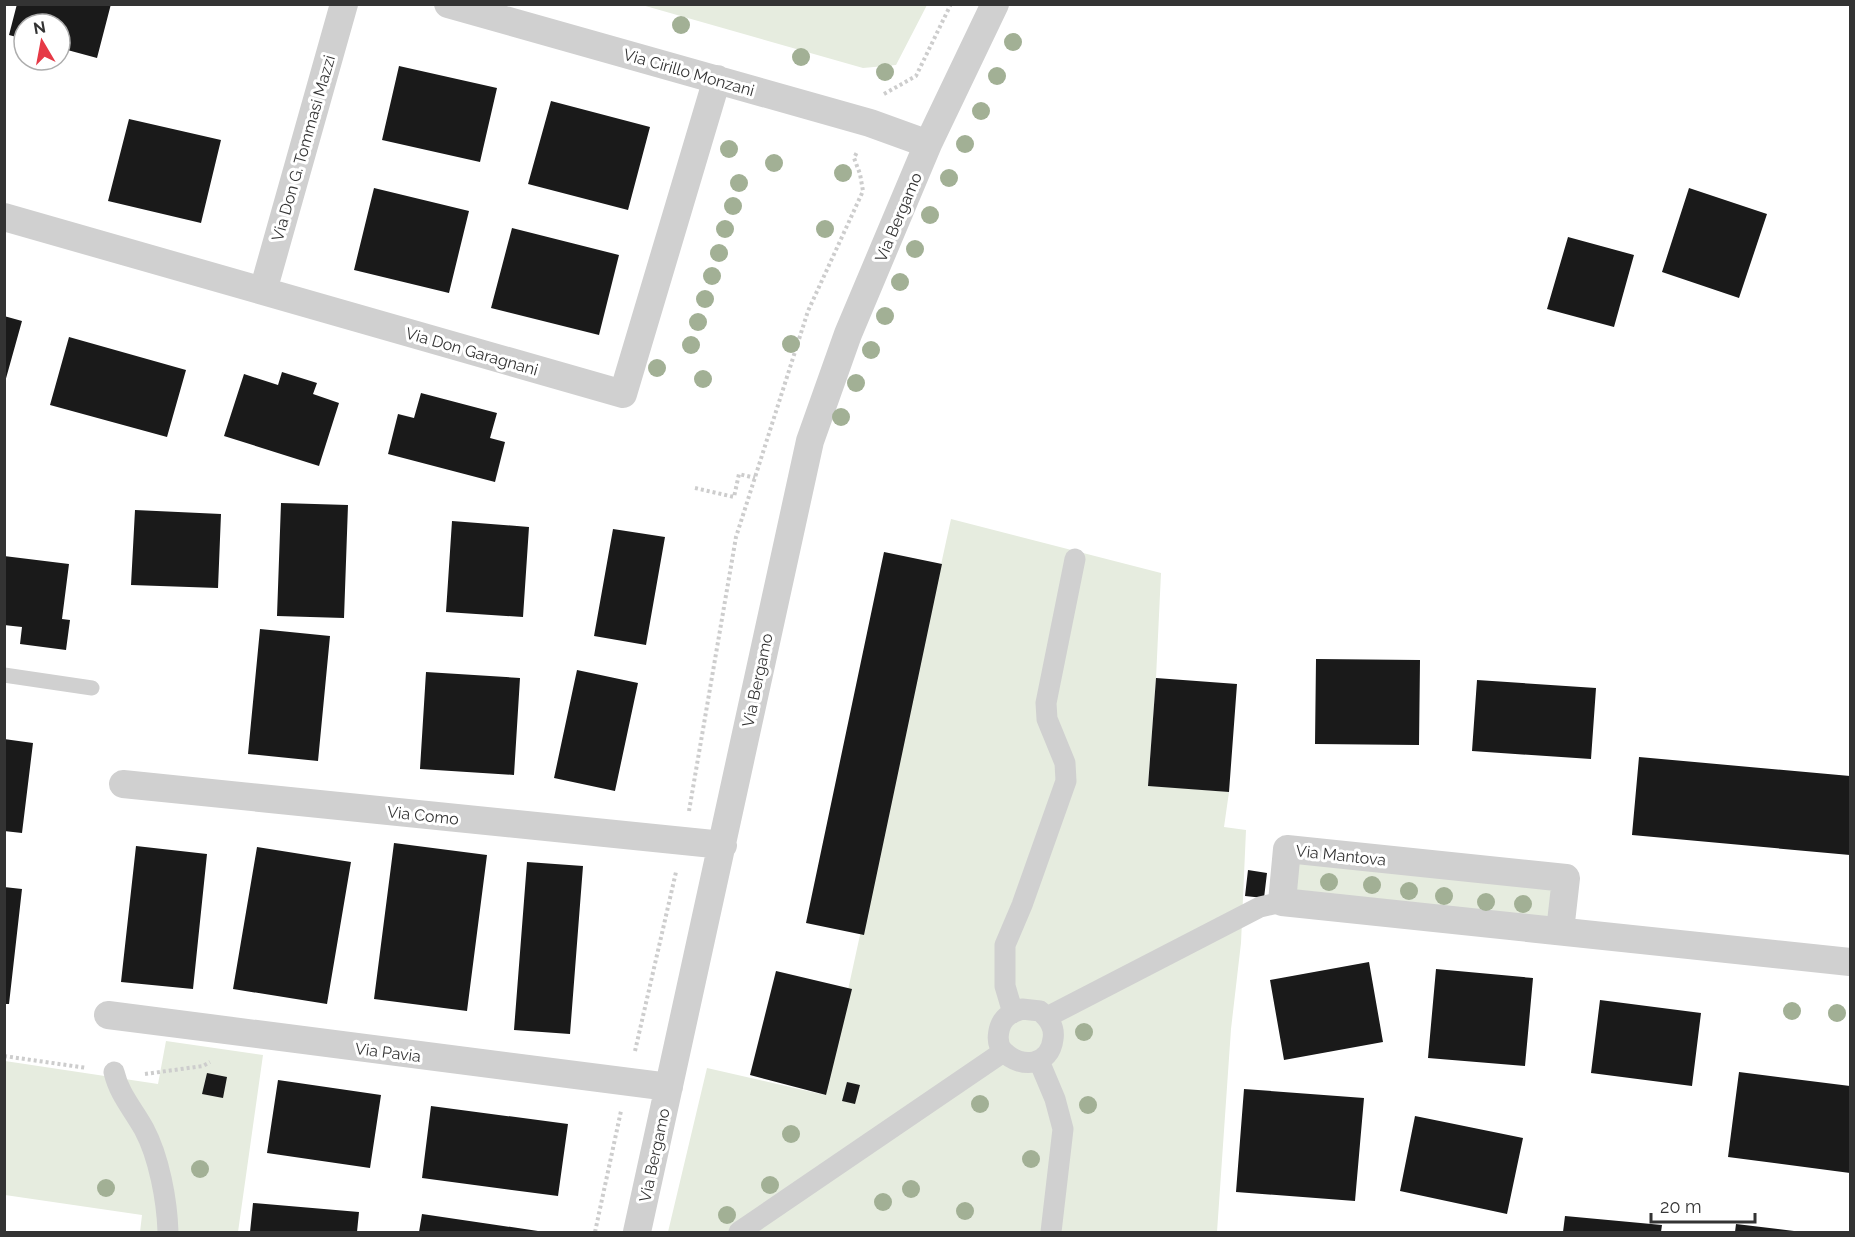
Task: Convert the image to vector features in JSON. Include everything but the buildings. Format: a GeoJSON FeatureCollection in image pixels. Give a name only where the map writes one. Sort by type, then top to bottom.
{"type":"FeatureCollection","features":[{"type":"Feature","properties":{"kind":"street","name":"Via Don G. Tommasi Mazzi"},"geometry":{"type":"LineString","coordinates":[[263,291],[344,4]]}},
{"type":"Feature","properties":{"kind":"street","name":"Via Cirillo Monzani"},"geometry":{"type":"LineString","coordinates":[[448,4],[870,123],[928,144]]}},
{"type":"Feature","properties":{"kind":"street","name":"Via Bergamo"},"geometry":{"type":"LineString","coordinates":[[637,1233],[810,441],[848,334],[928,144],[995,4]]}},
{"type":"Feature","properties":{"kind":"street","name":"Via Don Garagnani"},"geometry":{"type":"LineString","coordinates":[[4,217],[623,394],[717,79]]}},
{"type":"Feature","properties":{"kind":"street"},"geometry":{"type":"LineString","coordinates":[[1012,1013],[1005,986],[1005,945],[1022,905],[1066,781],[1065,763],[1047,719],[1046,703],[1075,559]]}},
{"type":"Feature","properties":{"kind":"street","name":"Via Como"},"geometry":{"type":"LineString","coordinates":[[123,784],[723,845]]}},
{"type":"Feature","properties":{"kind":"street","name":"Via Mantova"},"geometry":{"type":"LineString","coordinates":[[1282,902],[1287,849],[1566,878],[1560,931]]}},
{"type":"Feature","properties":{"kind":"street"},"geometry":{"type":"LineString","coordinates":[[1047,1017],[1260,907],[1282,902],[1851,962]]}},
{"type":"Feature","properties":{"kind":"street"},"geometry":{"type":"LineString","coordinates":[[1022,1009],[1040,1011],[1047,1017],[1052,1024],[1053,1041],[1048,1056],[1039,1061],[1023,1062],[1003,1052],[998,1042],[998,1032],[1006,1016],[1012,1013],[1022,1009]]}},
{"type":"Feature","properties":{"kind":"street","name":"Via Pavia"},"geometry":{"type":"LineString","coordinates":[[108,1015],[669,1087]]}},
{"type":"Feature","properties":{"kind":"street"},"geometry":{"type":"LineString","coordinates":[[739,1233],[1003,1052]]}},
{"type":"Feature","properties":{"kind":"street"},"geometry":{"type":"LineString","coordinates":[[1039,1061],[1055,1099],[1063,1129],[1051,1233]]}},
{"type":"Feature","properties":{"kind":"street"},"geometry":{"type":"LineString","coordinates":[[114,1072],[117,1088],[143,1128],[154,1150],[168,1233]]}},
{"type":"Feature","properties":{"kind":"lane"},"geometry":{"type":"LineString","coordinates":[[4,675],[92,688]]}},
{"type":"Feature","properties":{"kind":"path"},"geometry":{"type":"LineString","coordinates":[[880,97],[916,76],[951,4]]}},
{"type":"Feature","properties":{"kind":"path"},"geometry":{"type":"LineString","coordinates":[[595,1233],[627,1082],[684,841],[736,537],[808,311],[863,191],[854,158]]}},
{"type":"Feature","properties":{"kind":"path"},"geometry":{"type":"LineString","coordinates":[[695,488],[734,497],[739,474],[755,478]]}},
{"type":"Feature","properties":{"kind":"path"},"geometry":{"type":"LineString","coordinates":[[135,1075],[203,1066],[211,1061]]}},
{"type":"Feature","properties":{"kind":"shaded area"},"geometry":{"type":"Polygon","coordinates":[[[642,5],[927,5],[896,65],[863,68],[642,5]]]}},
{"type":"Feature","properties":{"kind":"shaded area"},"geometry":{"type":"Polygon","coordinates":[[[951,519],[1161,573],[1148,785],[1229,792],[1224,827],[1246,830],[1241,943],[1231,1029],[1217,1232],[668,1232],[707,1068],[825,1095],[951,519]]]}},
{"type":"Feature","properties":{"kind":"shaded area"},"geometry":{"type":"Polygon","coordinates":[[[1287,849],[1566,878],[1560,931],[1282,902],[1287,849]]]}},
{"type":"Feature","properties":{"kind":"shaded area"},"geometry":{"type":"Polygon","coordinates":[[[166,1041],[263,1055],[238,1232],[140,1232],[142,1215],[5,1195],[5,1061],[158,1084],[166,1041]]]}}]}
